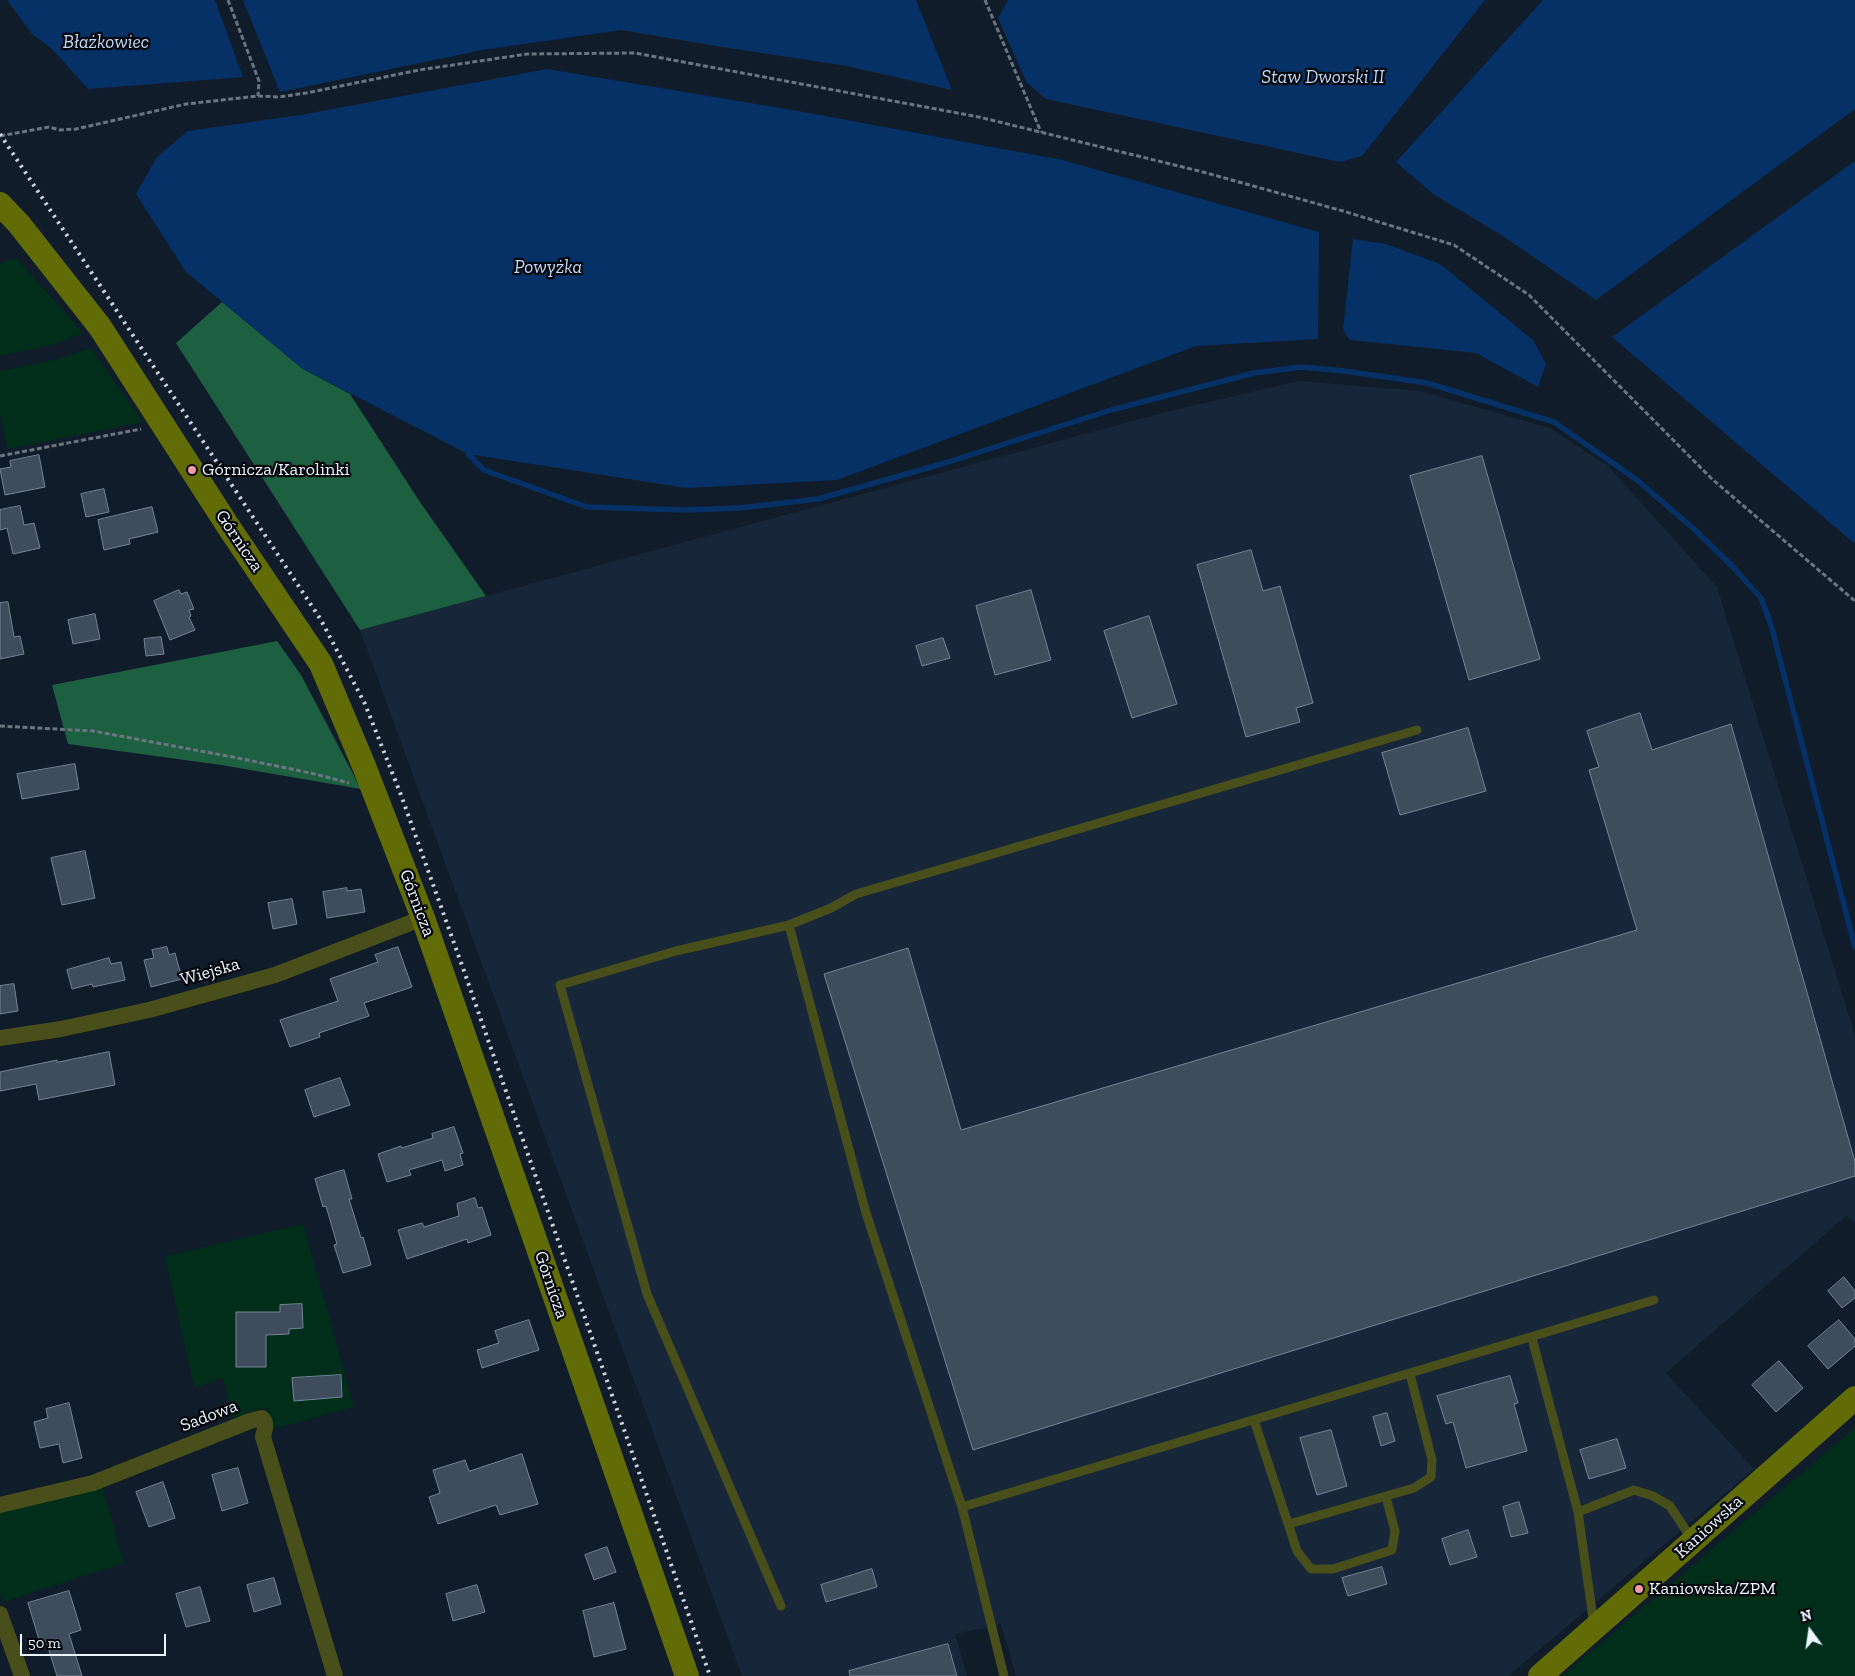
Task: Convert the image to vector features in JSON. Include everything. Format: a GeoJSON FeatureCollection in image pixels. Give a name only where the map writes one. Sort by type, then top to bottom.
{"type":"FeatureCollection","features":[{"type":"Feature","properties":{"kind":"street","name":"Górnicza"},"geometry":{"type":"LineString","coordinates":[[0,204],[19,224],[100,327],[321,664],[374,790],[423,918],[686,1676]]}},
{"type":"Feature","properties":{"kind":"street","name":"Wiejska"},"geometry":{"type":"LineString","coordinates":[[0,1038],[61,1029],[149,1010],[275,975],[423,918]]}},
{"type":"Feature","properties":{"kind":"street","name":"Kaniowska"},"geometry":{"type":"LineString","coordinates":[[1540,1676],[1855,1398]]}},
{"type":"Feature","properties":{"kind":"street","name":"Sadowa"},"geometry":{"type":"LineString","coordinates":[[0,1505],[93,1483],[250,1421],[262,1418],[266,1426],[262,1437],[335,1676]]}},
{"type":"Feature","properties":{"kind":"street"},"geometry":{"type":"LineString","coordinates":[[0,1614],[22,1676]]}},
{"type":"Feature","properties":{"kind":"lane"},"geometry":{"type":"LineString","coordinates":[[781,1606],[647,1294],[560,985],[676,951],[789,925],[831,908],[856,894],[1417,730]]}},
{"type":"Feature","properties":{"kind":"lane"},"geometry":{"type":"LineString","coordinates":[[789,925],[866,1214],[962,1507],[1004,1676]]}},
{"type":"Feature","properties":{"kind":"lane"},"geometry":{"type":"LineString","coordinates":[[962,1507],[1654,1300]]}},
{"type":"Feature","properties":{"kind":"lane"},"geometry":{"type":"LineString","coordinates":[[1532,1338],[1578,1512],[1595,1628]]}},
{"type":"Feature","properties":{"kind":"lane"},"geometry":{"type":"LineString","coordinates":[[1289,1524],[1414,1488],[1431,1477],[1432,1460],[1410,1374]]}},
{"type":"Feature","properties":{"kind":"lane"},"geometry":{"type":"LineString","coordinates":[[1254,1420],[1298,1550],[1310,1569],[1332,1569],[1392,1550],[1394,1531],[1386,1497]]}},
{"type":"Feature","properties":{"kind":"lane"},"geometry":{"type":"LineString","coordinates":[[1578,1512],[1634,1490],[1653,1496],[1670,1506],[1693,1541]]}},
{"type":"Feature","properties":{"kind":"path"},"geometry":{"type":"LineString","coordinates":[[228,0],[259,81],[258,96]]}},
{"type":"Feature","properties":{"kind":"path"},"geometry":{"type":"LineString","coordinates":[[985,0],[1042,133]]}},
{"type":"Feature","properties":{"kind":"path"},"geometry":{"type":"LineString","coordinates":[[987,5],[992,0]]}},
{"type":"Feature","properties":{"kind":"path"},"geometry":{"type":"LineString","coordinates":[[0,136],[49,126],[60,130],[76,129],[186,104],[258,96],[306,94],[419,70],[527,54],[635,53],[979,117],[1203,172],[1343,211],[1454,245],[1529,295],[1712,479],[1855,601]]}},
{"type":"Feature","properties":{"kind":"path"},"geometry":{"type":"LineString","coordinates":[[0,456],[141,429],[159,419]]}},
{"type":"Feature","properties":{"kind":"path"},"geometry":{"type":"LineString","coordinates":[[0,726],[93,731],[315,774],[374,790]]}},
{"type":"Feature","properties":{"kind":"shaded area"},"geometry":{"type":"Polygon","coordinates":[[[1299,381],[1420,391],[1550,428],[1608,466],[1717,587],[1855,1036],[1855,1223],[1847,1215],[1666,1373],[1754,1469],[1508,1676],[1016,1676],[1001,1624],[955,1634],[967,1676],[742,1676],[360,630],[1166,412],[1299,381]]]}},
{"type":"Feature","properties":{"kind":"green space"},"geometry":{"type":"Polygon","coordinates":[[[16,258],[83,333],[54,344],[0,356],[0,263],[16,258]]]}},
{"type":"Feature","properties":{"kind":"green space"},"geometry":{"type":"Polygon","coordinates":[[[222,302],[303,369],[350,394],[420,502],[486,596],[360,630],[176,343],[222,302]]]}},
{"type":"Feature","properties":{"kind":"green space"},"geometry":{"type":"Polygon","coordinates":[[[91,348],[143,422],[8,449],[0,415],[0,371],[58,359],[91,348]]]}},
{"type":"Feature","properties":{"kind":"green space"},"geometry":{"type":"Polygon","coordinates":[[[277,641],[301,675],[361,789],[221,765],[68,744],[52,685],[277,641]]]}},
{"type":"Feature","properties":{"kind":"green space"},"geometry":{"type":"Polygon","coordinates":[[[303,1224],[354,1407],[273,1429],[267,1407],[232,1418],[223,1378],[194,1388],[165,1256],[303,1224]]]}},
{"type":"Feature","properties":{"kind":"green space"},"geometry":{"type":"Polygon","coordinates":[[[1855,1428],[1855,1676],[1562,1676],[1855,1428]]]}},
{"type":"Feature","properties":{"kind":"green space"},"geometry":{"type":"Polygon","coordinates":[[[102,1487],[124,1563],[3,1602],[0,1592],[0,1512],[102,1487]]]}},
{"type":"Feature","properties":{"kind":"water","name":"Błażkowiec"},"geometry":{"type":"Polygon","coordinates":[[[7,0],[215,0],[243,77],[88,89],[52,49],[32,34],[7,0]]]}},
{"type":"Feature","properties":{"kind":"water"},"geometry":{"type":"Polygon","coordinates":[[[243,0],[916,0],[952,90],[847,66],[621,30],[482,50],[280,92],[243,0]]]}},
{"type":"Feature","properties":{"kind":"water","name":"Staw Dworski II"},"geometry":{"type":"Polygon","coordinates":[[[1008,0],[1485,0],[1362,156],[1340,162],[1046,99],[1027,83],[998,18],[1008,0]]]}},
{"type":"Feature","properties":{"kind":"water"},"geometry":{"type":"Polygon","coordinates":[[[1543,0],[1855,0],[1855,109],[1596,300],[1503,236],[1433,194],[1396,162],[1543,0]]]}},
{"type":"Feature","properties":{"kind":"water","name":"Powyżka"},"geometry":{"type":"Polygon","coordinates":[[[547,69],[798,111],[1062,160],[1319,232],[1318,339],[1196,346],[837,480],[686,488],[468,454],[303,369],[186,272],[136,194],[157,157],[188,131],[306,114],[547,69]]]}},
{"type":"Feature","properties":{"kind":"water"},"geometry":{"type":"Polygon","coordinates":[[[1855,161],[1855,544],[1612,337],[1855,161]]]}},
{"type":"Feature","properties":{"kind":"water"},"geometry":{"type":"Polygon","coordinates":[[[1353,239],[1386,244],[1440,264],[1533,340],[1546,364],[1538,387],[1476,353],[1350,340],[1343,330],[1353,239]]]}},
{"type":"Feature","properties":{"kind":"building"},"geometry":{"type":"Polygon","coordinates":[[[39,455],[45,487],[5,495],[0,469],[11,467],[10,461],[39,455]]]}},
{"type":"Feature","properties":{"kind":"building"},"geometry":{"type":"Polygon","coordinates":[[[1482,456],[1540,659],[1469,680],[1410,476],[1482,456]]]}},
{"type":"Feature","properties":{"kind":"building"},"geometry":{"type":"Polygon","coordinates":[[[104,489],[109,512],[86,517],[81,494],[104,489]]]}},
{"type":"Feature","properties":{"kind":"building"},"geometry":{"type":"Polygon","coordinates":[[[20,506],[24,525],[34,523],[40,548],[13,554],[7,528],[0,530],[0,510],[20,506]]]}},
{"type":"Feature","properties":{"kind":"building"},"geometry":{"type":"Polygon","coordinates":[[[152,507],[158,532],[129,539],[130,544],[104,550],[98,520],[152,507]]]}},
{"type":"Feature","properties":{"kind":"building"},"geometry":{"type":"Polygon","coordinates":[[[1251,550],[1263,591],[1280,586],[1313,703],[1296,708],[1300,722],[1246,737],[1197,565],[1251,550]]]}},
{"type":"Feature","properties":{"kind":"building"},"geometry":{"type":"Polygon","coordinates":[[[179,590],[181,594],[187,592],[194,609],[189,610],[191,616],[189,617],[195,630],[170,640],[154,601],[179,590]]]}},
{"type":"Feature","properties":{"kind":"building"},"geometry":{"type":"Polygon","coordinates":[[[1031,590],[1051,660],[995,675],[976,606],[1031,590]]]}},
{"type":"Feature","properties":{"kind":"building"},"geometry":{"type":"Polygon","coordinates":[[[8,602],[14,637],[20,636],[24,654],[0,659],[0,603],[8,602]]]}},
{"type":"Feature","properties":{"kind":"building"},"geometry":{"type":"Polygon","coordinates":[[[95,614],[100,639],[73,644],[68,620],[95,614]]]}},
{"type":"Feature","properties":{"kind":"building"},"geometry":{"type":"Polygon","coordinates":[[[1149,616],[1177,704],[1132,718],[1104,631],[1149,616]]]}},
{"type":"Feature","properties":{"kind":"building"},"geometry":{"type":"Polygon","coordinates":[[[161,637],[164,654],[146,656],[144,639],[161,637]]]}},
{"type":"Feature","properties":{"kind":"building"},"geometry":{"type":"Polygon","coordinates":[[[943,638],[950,658],[922,666],[916,646],[943,638]]]}},
{"type":"Feature","properties":{"kind":"building"},"geometry":{"type":"Polygon","coordinates":[[[1640,713],[1652,750],[1731,724],[1855,1162],[1855,1176],[973,1450],[824,974],[908,948],[961,1130],[1637,930],[1589,770],[1599,767],[1587,731],[1640,713]]]}},
{"type":"Feature","properties":{"kind":"building"},"geometry":{"type":"Polygon","coordinates":[[[1468,728],[1486,791],[1400,815],[1382,753],[1468,728]]]}},
{"type":"Feature","properties":{"kind":"building"},"geometry":{"type":"Polygon","coordinates":[[[75,764],[79,789],[22,799],[17,774],[75,764]]]}},
{"type":"Feature","properties":{"kind":"building"},"geometry":{"type":"Polygon","coordinates":[[[85,851],[95,898],[62,905],[51,858],[85,851]]]}},
{"type":"Feature","properties":{"kind":"building"},"geometry":{"type":"Polygon","coordinates":[[[347,888],[347,891],[361,889],[365,912],[327,918],[323,892],[347,888]]]}},
{"type":"Feature","properties":{"kind":"building"},"geometry":{"type":"Polygon","coordinates":[[[292,899],[297,924],[273,929],[268,903],[292,899]]]}},
{"type":"Feature","properties":{"kind":"building"},"geometry":{"type":"Polygon","coordinates":[[[167,947],[169,955],[175,953],[182,979],[151,987],[144,960],[154,958],[152,950],[167,947]]]}},
{"type":"Feature","properties":{"kind":"building"},"geometry":{"type":"Polygon","coordinates":[[[398,947],[412,987],[364,1003],[369,1016],[319,1033],[320,1037],[290,1047],[280,1020],[338,1001],[330,979],[378,962],[375,955],[398,947]]]}},
{"type":"Feature","properties":{"kind":"building"},"geometry":{"type":"Polygon","coordinates":[[[109,958],[111,964],[121,962],[125,980],[93,987],[92,984],[72,989],[67,970],[109,958]]]}},
{"type":"Feature","properties":{"kind":"building"},"geometry":{"type":"Polygon","coordinates":[[[14,984],[18,1011],[0,1014],[0,986],[14,984]]]}},
{"type":"Feature","properties":{"kind":"building"},"geometry":{"type":"Polygon","coordinates":[[[109,1052],[115,1085],[39,1100],[36,1084],[0,1091],[0,1072],[57,1060],[57,1062],[109,1052]]]}},
{"type":"Feature","properties":{"kind":"building"},"geometry":{"type":"Polygon","coordinates":[[[340,1078],[350,1105],[314,1117],[305,1090],[340,1078]]]}},
{"type":"Feature","properties":{"kind":"building"},"geometry":{"type":"Polygon","coordinates":[[[454,1127],[463,1153],[460,1154],[463,1165],[445,1171],[442,1160],[409,1170],[411,1175],[387,1182],[378,1154],[433,1138],[432,1134],[454,1127]]]}},
{"type":"Feature","properties":{"kind":"building"},"geometry":{"type":"Polygon","coordinates":[[[344,1170],[352,1199],[349,1199],[371,1265],[343,1273],[334,1245],[337,1244],[326,1206],[323,1207],[315,1179],[344,1170]]]}},
{"type":"Feature","properties":{"kind":"building"},"geometry":{"type":"Polygon","coordinates":[[[475,1198],[478,1208],[482,1207],[491,1235],[468,1243],[467,1239],[407,1259],[398,1230],[422,1223],[424,1227],[459,1216],[457,1204],[475,1198]]]}},
{"type":"Feature","properties":{"kind":"building"},"geometry":{"type":"Polygon","coordinates":[[[1844,1277],[1855,1291],[1855,1298],[1842,1308],[1828,1291],[1844,1277]]]}},
{"type":"Feature","properties":{"kind":"building"},"geometry":{"type":"Polygon","coordinates":[[[302,1304],[303,1328],[289,1329],[289,1334],[266,1335],[266,1367],[236,1367],[236,1312],[280,1312],[280,1305],[302,1304]]]}},
{"type":"Feature","properties":{"kind":"building"},"geometry":{"type":"Polygon","coordinates":[[[529,1320],[539,1350],[482,1368],[477,1350],[499,1343],[495,1331],[529,1320]]]}},
{"type":"Feature","properties":{"kind":"building"},"geometry":{"type":"Polygon","coordinates":[[[1839,1320],[1855,1339],[1855,1346],[1828,1369],[1808,1346],[1839,1320]]]}},
{"type":"Feature","properties":{"kind":"building"},"geometry":{"type":"Polygon","coordinates":[[[1779,1361],[1803,1388],[1776,1412],[1752,1385],[1779,1361]]]}},
{"type":"Feature","properties":{"kind":"building"},"geometry":{"type":"Polygon","coordinates":[[[341,1375],[342,1397],[294,1401],[292,1378],[341,1375]]]}},
{"type":"Feature","properties":{"kind":"building"},"geometry":{"type":"Polygon","coordinates":[[[1510,1376],[1518,1403],[1514,1404],[1527,1451],[1466,1468],[1453,1422],[1446,1424],[1437,1396],[1510,1376]]]}},
{"type":"Feature","properties":{"kind":"building"},"geometry":{"type":"Polygon","coordinates":[[[69,1403],[82,1458],[63,1463],[59,1444],[40,1448],[34,1422],[48,1418],[46,1409],[69,1403]]]}},
{"type":"Feature","properties":{"kind":"building"},"geometry":{"type":"Polygon","coordinates":[[[1387,1413],[1395,1441],[1381,1446],[1373,1417],[1387,1413]]]}},
{"type":"Feature","properties":{"kind":"building"},"geometry":{"type":"Polygon","coordinates":[[[1331,1430],[1347,1486],[1317,1495],[1300,1438],[1331,1430]]]}},
{"type":"Feature","properties":{"kind":"building"},"geometry":{"type":"Polygon","coordinates":[[[1617,1439],[1626,1468],[1589,1479],[1580,1450],[1617,1439]]]}},
{"type":"Feature","properties":{"kind":"building"},"geometry":{"type":"Polygon","coordinates":[[[522,1454],[538,1504],[500,1515],[496,1505],[438,1524],[429,1497],[440,1493],[433,1470],[465,1460],[469,1471],[522,1454]]]}},
{"type":"Feature","properties":{"kind":"building"},"geometry":{"type":"Polygon","coordinates":[[[238,1468],[248,1503],[222,1511],[212,1475],[238,1468]]]}},
{"type":"Feature","properties":{"kind":"building"},"geometry":{"type":"Polygon","coordinates":[[[163,1482],[175,1518],[149,1527],[136,1492],[163,1482]]]}},
{"type":"Feature","properties":{"kind":"building"},"geometry":{"type":"Polygon","coordinates":[[[1519,1502],[1528,1533],[1511,1537],[1503,1507],[1519,1502]]]}},
{"type":"Feature","properties":{"kind":"building"},"geometry":{"type":"Polygon","coordinates":[[[1468,1530],[1477,1557],[1450,1565],[1442,1539],[1468,1530]]]}},
{"type":"Feature","properties":{"kind":"building"},"geometry":{"type":"Polygon","coordinates":[[[607,1547],[616,1572],[594,1580],[585,1555],[607,1547]]]}},
{"type":"Feature","properties":{"kind":"building"},"geometry":{"type":"Polygon","coordinates":[[[1382,1567],[1387,1584],[1348,1596],[1342,1578],[1382,1567]]]}},
{"type":"Feature","properties":{"kind":"building"},"geometry":{"type":"Polygon","coordinates":[[[872,1569],[877,1587],[826,1602],[821,1585],[872,1569]]]}},
{"type":"Feature","properties":{"kind":"building"},"geometry":{"type":"Polygon","coordinates":[[[274,1578],[281,1604],[254,1612],[247,1585],[274,1578]]]}},
{"type":"Feature","properties":{"kind":"building"},"geometry":{"type":"Polygon","coordinates":[[[477,1585],[485,1612],[453,1621],[446,1594],[477,1585]]]}},
{"type":"Feature","properties":{"kind":"building"},"geometry":{"type":"Polygon","coordinates":[[[200,1587],[210,1621],[186,1627],[176,1594],[200,1587]]]}},
{"type":"Feature","properties":{"kind":"building"},"geometry":{"type":"Polygon","coordinates":[[[69,1591],[81,1630],[69,1634],[82,1676],[57,1676],[46,1641],[40,1643],[28,1603],[69,1591]]]}},
{"type":"Feature","properties":{"kind":"building"},"geometry":{"type":"Polygon","coordinates":[[[614,1603],[626,1649],[594,1657],[583,1611],[614,1603]]]}},
{"type":"Feature","properties":{"kind":"building"},"geometry":{"type":"Polygon","coordinates":[[[948,1644],[957,1676],[850,1676],[849,1671],[948,1644]]]}},
{"type":"Feature","properties":{"kind":"waterway"},"geometry":{"type":"LineString","coordinates":[[468,454],[484,470],[587,507],[685,510],[739,508],[818,499],[945,463],[1111,410],[1254,373],[1301,367],[1427,383],[1554,422],[1637,480],[1694,529],[1734,568],[1761,598],[1771,625],[1855,947]]}},
{"type":"Feature","properties":{"kind":"railway"},"geometry":{"type":"LineString","coordinates":[[0,134],[321,620],[365,704],[401,795],[464,971],[710,1676]]}},
{"type":"Feature","properties":{"kind":"place","name":"Górnicza/Karolinki"},"geometry":{"type":"Point","coordinates":[192,470]}},
{"type":"Feature","properties":{"kind":"place","name":"Kaniowska/ZPM"},"geometry":{"type":"Point","coordinates":[1639,1589]}}]}
